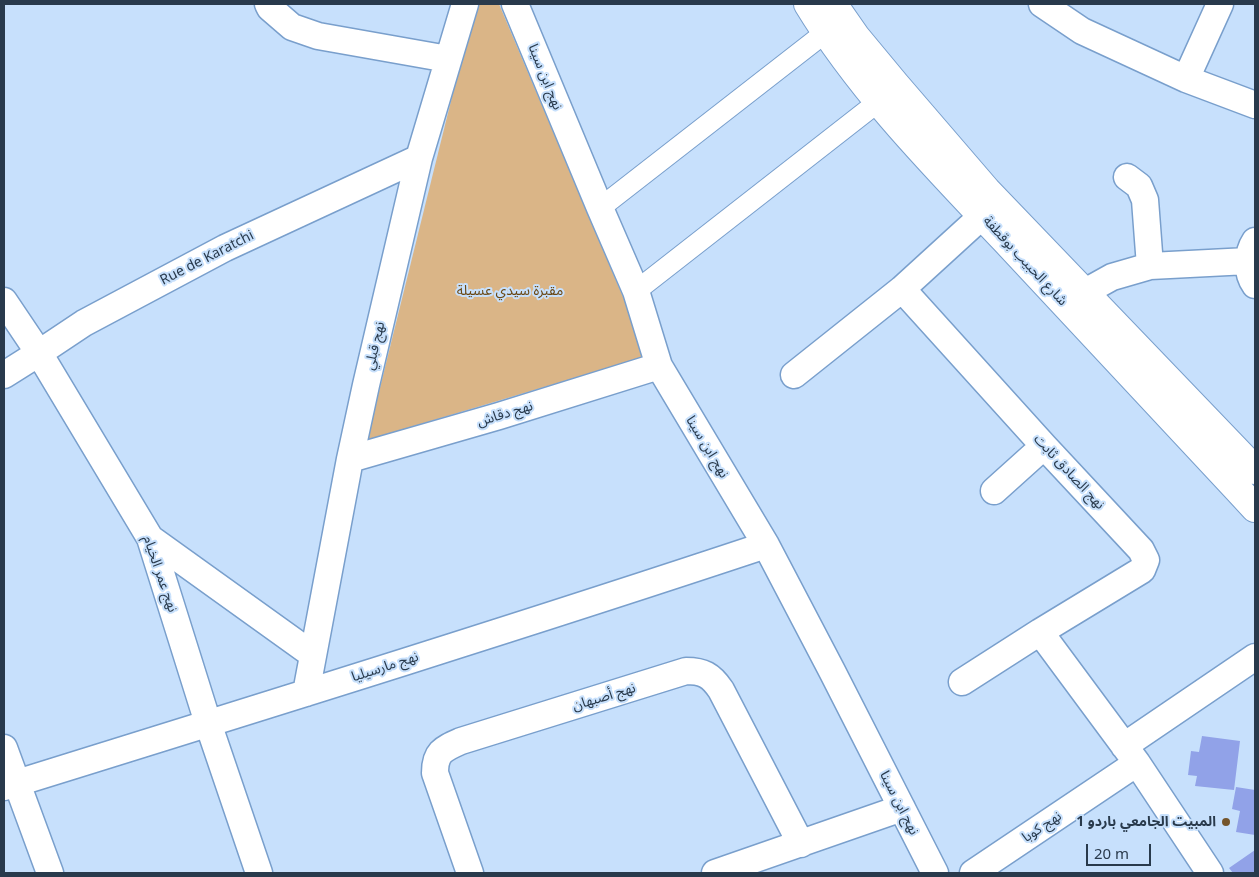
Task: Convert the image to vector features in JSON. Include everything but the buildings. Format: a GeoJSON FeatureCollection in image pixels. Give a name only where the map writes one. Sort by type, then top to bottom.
{"type":"FeatureCollection","features":[{"type":"Feature","properties":{"kind":"main road","name":"شارع الحبيب بوقطفة"},"geometry":{"type":"LineString","coordinates":[[808,4],[826,32],[878,102],[1255,508]]}},
{"type":"Feature","properties":{"kind":"main road","name":"شارع الحبيب بوقطفة"},"geometry":{"type":"LineString","coordinates":[[833,4],[856,37],[894,84],[987,191],[1255,470]]}},
{"type":"Feature","properties":{"kind":"street"},"geometry":{"type":"LineString","coordinates":[[268,4],[270,8],[292,27],[318,36],[448,59]]}},
{"type":"Feature","properties":{"kind":"street","name":"نهج قبلي"},"geometry":{"type":"LineString","coordinates":[[306,693],[350,459],[366,385],[419,158],[465,4]]}},
{"type":"Feature","properties":{"kind":"street","name":"نهج ابن سينا"},"geometry":{"type":"LineString","coordinates":[[515,4],[636,291],[658,366],[766,545],[935,873]]}},
{"type":"Feature","properties":{"kind":"street"},"geometry":{"type":"LineString","coordinates":[[1042,4],[1082,31],[1186,79],[1255,105]]}},
{"type":"Feature","properties":{"kind":"street"},"geometry":{"type":"LineString","coordinates":[[1186,79],[1220,4]]}},
{"type":"Feature","properties":{"kind":"street"},"geometry":{"type":"LineString","coordinates":[[600,208],[826,32]]}},
{"type":"Feature","properties":{"kind":"street"},"geometry":{"type":"LineString","coordinates":[[636,291],[878,102]]}},
{"type":"Feature","properties":{"kind":"street","name":"Rue de Karatchi"},"geometry":{"type":"LineString","coordinates":[[4,375],[84,323],[225,248],[419,158]]}},
{"type":"Feature","properties":{"kind":"street"},"geometry":{"type":"LineString","coordinates":[[1127,176],[1139,186],[1145,200],[1150,266]]}},
{"type":"Feature","properties":{"kind":"street"},"geometry":{"type":"LineString","coordinates":[[794,375],[902,289],[982,216]]}},
{"type":"Feature","properties":{"kind":"street"},"geometry":{"type":"LineString","coordinates":[[1084,292],[1112,277],[1150,266],[1253,262]]}},
{"type":"Feature","properties":{"kind":"street","name":"نهج الصادق ثابت"},"geometry":{"type":"LineString","coordinates":[[902,289],[1141,550],[1146,560],[1142,570],[962,682]]}},
{"type":"Feature","properties":{"kind":"street","name":"نهج عمر الخيام"},"geometry":{"type":"LineString","coordinates":[[4,301],[39,354],[150,538],[208,723],[259,873]]}},
{"type":"Feature","properties":{"kind":"street","name":"نهج دقاش"},"geometry":{"type":"LineString","coordinates":[[350,459],[499,416],[658,366]]}},
{"type":"Feature","properties":{"kind":"street"},"geometry":{"type":"LineString","coordinates":[[994,491],[1044,446]]}},
{"type":"Feature","properties":{"kind":"street"},"geometry":{"type":"LineString","coordinates":[[150,538],[312,655]]}},
{"type":"Feature","properties":{"kind":"street","name":"نهج مارسيليا"},"geometry":{"type":"LineString","coordinates":[[10,785],[306,693],[766,545]]}},
{"type":"Feature","properties":{"kind":"street"},"geometry":{"type":"LineString","coordinates":[[1040,632],[1131,754],[1210,873]]}},
{"type":"Feature","properties":{"kind":"street","name":"نهج كوبا"},"geometry":{"type":"LineString","coordinates":[[973,873],[1131,754],[1255,657]]}},
{"type":"Feature","properties":{"kind":"street","name":"نهج أصبهان"},"geometry":{"type":"LineString","coordinates":[[470,873],[435,773],[435,762],[439,753],[461,742],[686,671],[706,674],[715,681],[721,690],[801,844]]}},
{"type":"Feature","properties":{"kind":"street"},"geometry":{"type":"LineString","coordinates":[[4,748],[10,785],[50,873]]}},
{"type":"Feature","properties":{"kind":"street"},"geometry":{"type":"LineString","coordinates":[[715,873],[902,808]]}},
{"type":"Feature","properties":{"kind":"green space","name":"مقبرة سيدي عسيلة"},"geometry":{"type":"Polygon","coordinates":[[[475,4],[499,4],[648,356],[367,440],[475,4]]]}},
{"type":"Feature","properties":{"kind":"place","name":"المبيت الجامعي باردو 1"},"geometry":{"type":"Point","coordinates":[1226,822]}}]}
